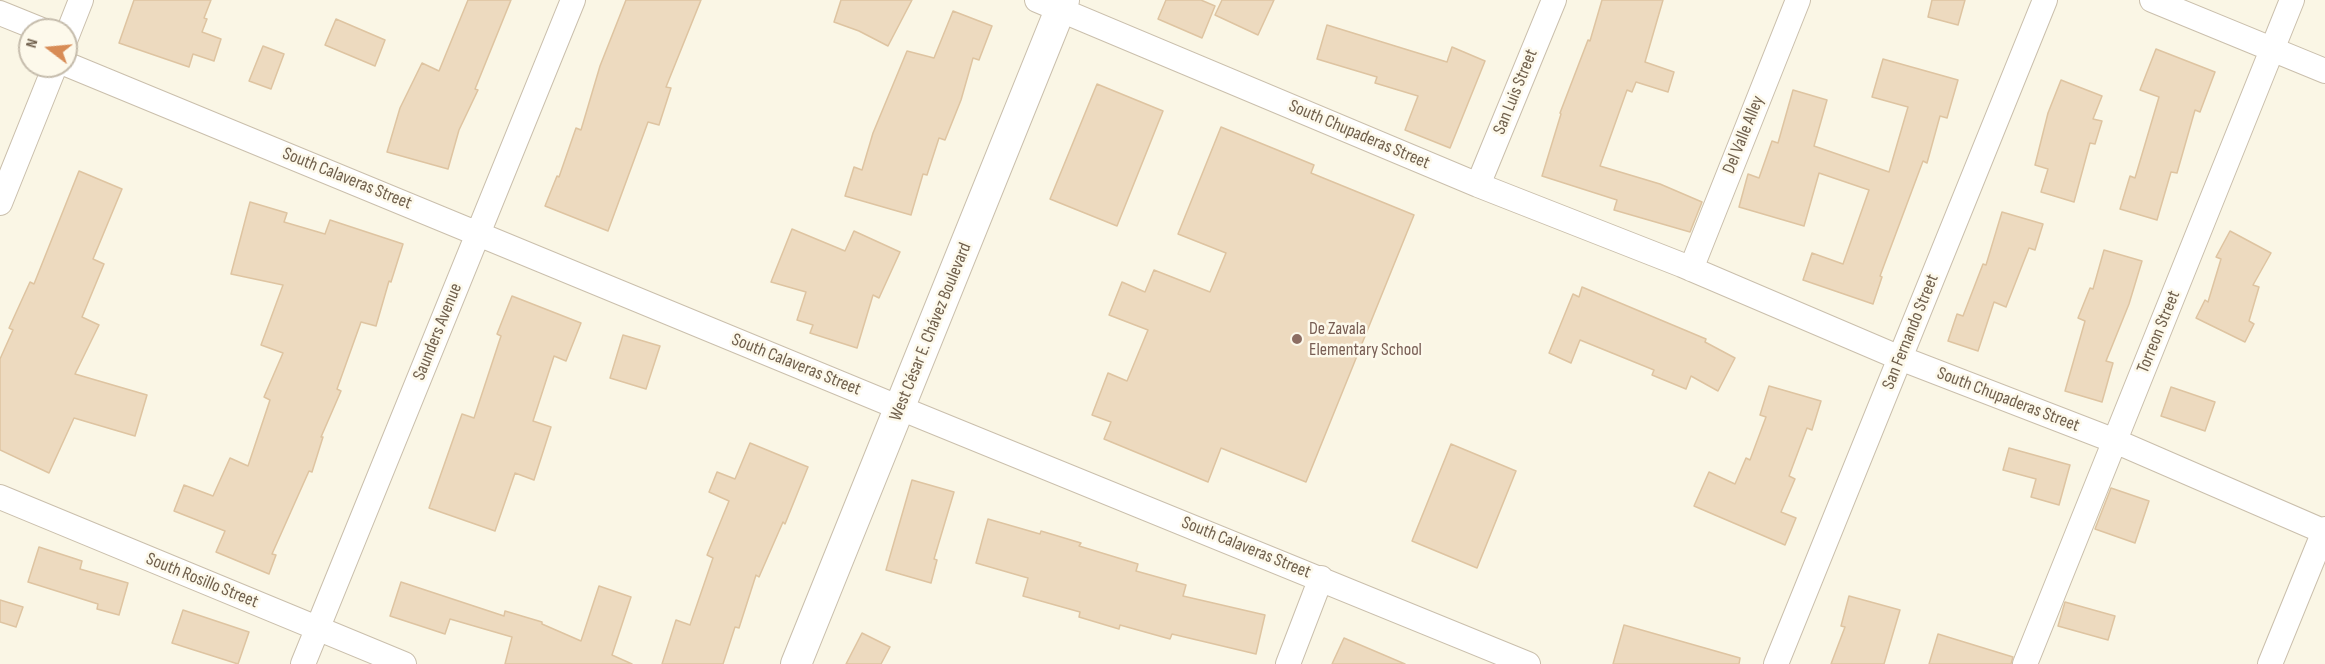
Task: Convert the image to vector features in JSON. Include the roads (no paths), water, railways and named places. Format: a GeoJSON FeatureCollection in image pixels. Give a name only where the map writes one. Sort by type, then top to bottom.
{"type":"FeatureCollection","features":[{"type":"Feature","properties":{"kind":"street"},"geometry":{"type":"LineString","coordinates":[[74,18],[81,0]]}},
{"type":"Feature","properties":{"kind":"street","name":"Saunders Avenue"},"geometry":{"type":"LineString","coordinates":[[303,664],[573,0]]}},
{"type":"Feature","properties":{"kind":"street","name":"San Luis Street"},"geometry":{"type":"LineString","coordinates":[[1478,184],[1554,0]]}},
{"type":"Feature","properties":{"kind":"street","name":"Del Valle Alley"},"geometry":{"type":"LineString","coordinates":[[1686,267],[1798,0]]}},
{"type":"Feature","properties":{"kind":"street","name":"San Fernando Street"},"geometry":{"type":"LineString","coordinates":[[1776,664],[2045,0]]}},
{"type":"Feature","properties":{"kind":"street"},"geometry":{"type":"LineString","coordinates":[[2152,0],[2325,71]]}},
{"type":"Feature","properties":{"kind":"street","name":"Torreon Street"},"geometry":{"type":"LineString","coordinates":[[2025,664],[2292,0]]}},
{"type":"Feature","properties":{"kind":"street","name":"South Chupaderas Street"},"geometry":{"type":"LineString","coordinates":[[1054,3],[1478,184],[1686,267],[1900,358],[2115,441],[2325,530]]}},
{"type":"Feature","properties":{"kind":"street","name":"West César E. Chávez Boulevard"},"geometry":{"type":"LineString","coordinates":[[796,664],[900,408],[1054,3]]}},
{"type":"Feature","properties":{"kind":"street"},"geometry":{"type":"LineString","coordinates":[[0,13],[18,20]]}},
{"type":"Feature","properties":{"kind":"street","name":"South Calaveras Street"},"geometry":{"type":"LineString","coordinates":[[78,69],[1528,664]]}},
{"type":"Feature","properties":{"kind":"street"},"geometry":{"type":"LineString","coordinates":[[0,203],[50,78]]}},
{"type":"Feature","properties":{"kind":"street","name":"South Rosillo Street"},"geometry":{"type":"LineString","coordinates":[[0,497],[404,664]]}},
{"type":"Feature","properties":{"kind":"street"},"geometry":{"type":"LineString","coordinates":[[2270,664],[2325,530]]}},
{"type":"Feature","properties":{"kind":"street"},"geometry":{"type":"LineString","coordinates":[[1288,664],[1321,579]]}},
{"type":"Feature","properties":{"kind":"place","name":"De Zavala Elementary School"},"geometry":{"type":"Point","coordinates":[1297,339]}}]}
